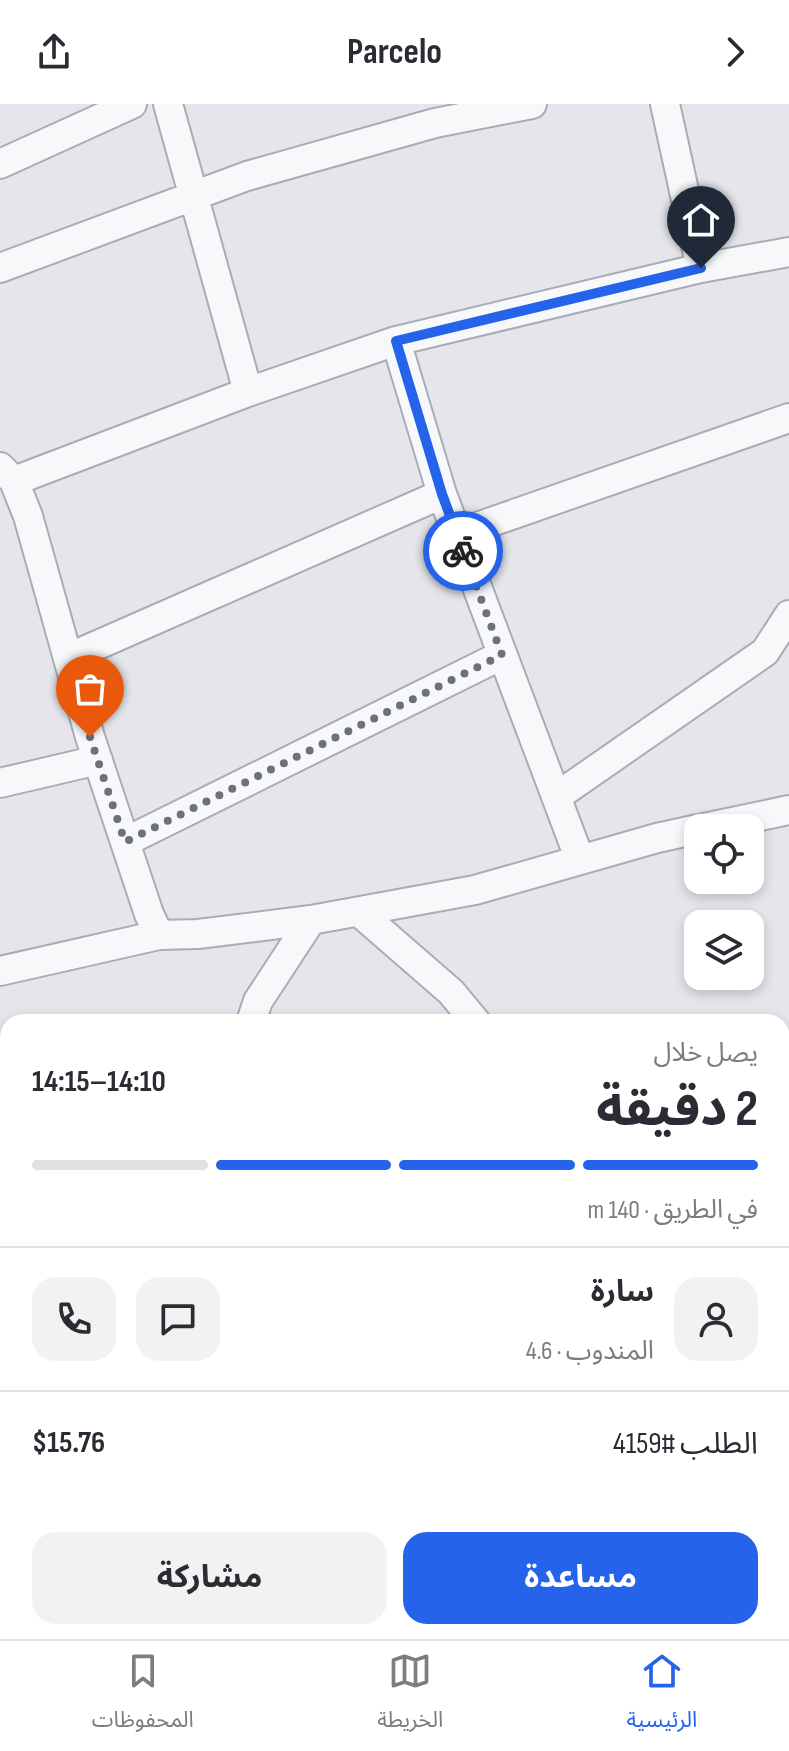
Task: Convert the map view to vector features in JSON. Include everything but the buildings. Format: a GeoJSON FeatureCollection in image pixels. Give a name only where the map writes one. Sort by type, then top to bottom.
{"type":"FeatureCollection","features":[{"type":"Feature","properties":{"kind":"street"},"geometry":{"type":"LineString","coordinates":[[168,104],[248,392]]}},
{"type":"Feature","properties":{"kind":"street"},"geometry":{"type":"LineString","coordinates":[[0,268],[247,176],[435,123],[532,104]]}},
{"type":"Feature","properties":{"kind":"street"},"geometry":{"type":"LineString","coordinates":[[665,104],[701,268]]}},
{"type":"Feature","properties":{"kind":"street"},"geometry":{"type":"LineString","coordinates":[[0,164],[117,107]]}},
{"type":"Feature","properties":{"kind":"street"},"geometry":{"type":"LineString","coordinates":[[159,935],[98,760],[28,516],[7,474],[396,341],[701,268],[789,252]]}},
{"type":"Feature","properties":{"kind":"street"},"geometry":{"type":"LineString","coordinates":[[396,341],[442,494],[580,860]]}},
{"type":"Feature","properties":{"kind":"street"},"geometry":{"type":"LineString","coordinates":[[457,534],[789,418]]}},
{"type":"Feature","properties":{"kind":"street"},"geometry":{"type":"LineString","coordinates":[[68,658],[442,494]]}},
{"type":"Feature","properties":{"kind":"street"},"geometry":{"type":"LineString","coordinates":[[556,797],[765,652],[789,615]]}},
{"type":"Feature","properties":{"kind":"street"},"geometry":{"type":"LineString","coordinates":[[125,842],[502,655]]}},
{"type":"Feature","properties":{"kind":"street"},"geometry":{"type":"LineString","coordinates":[[0,783],[98,760]]}},
{"type":"Feature","properties":{"kind":"street"},"geometry":{"type":"LineString","coordinates":[[764,815],[789,810]]}},
{"type":"Feature","properties":{"kind":"street"},"geometry":{"type":"LineString","coordinates":[[0,971],[159,935],[198,934],[311,920],[475,890],[684,832]]}},
{"type":"Feature","properties":{"kind":"street"},"geometry":{"type":"LineString","coordinates":[[359,912],[451,992],[469,1014]]}},
{"type":"Feature","properties":{"kind":"street"},"geometry":{"type":"LineString","coordinates":[[254,1014],[258,1001],[311,920]]}},
{"type":"Feature","properties":{"kind":"way so far"},"geometry":{"type":"LineString","coordinates":[[90,737],[125,842],[502,655],[463,551]]}},
{"type":"Feature","properties":{"kind":"route"},"geometry":{"type":"LineString","coordinates":[[463,551],[442,494],[396,341],[701,268]]}}]}
